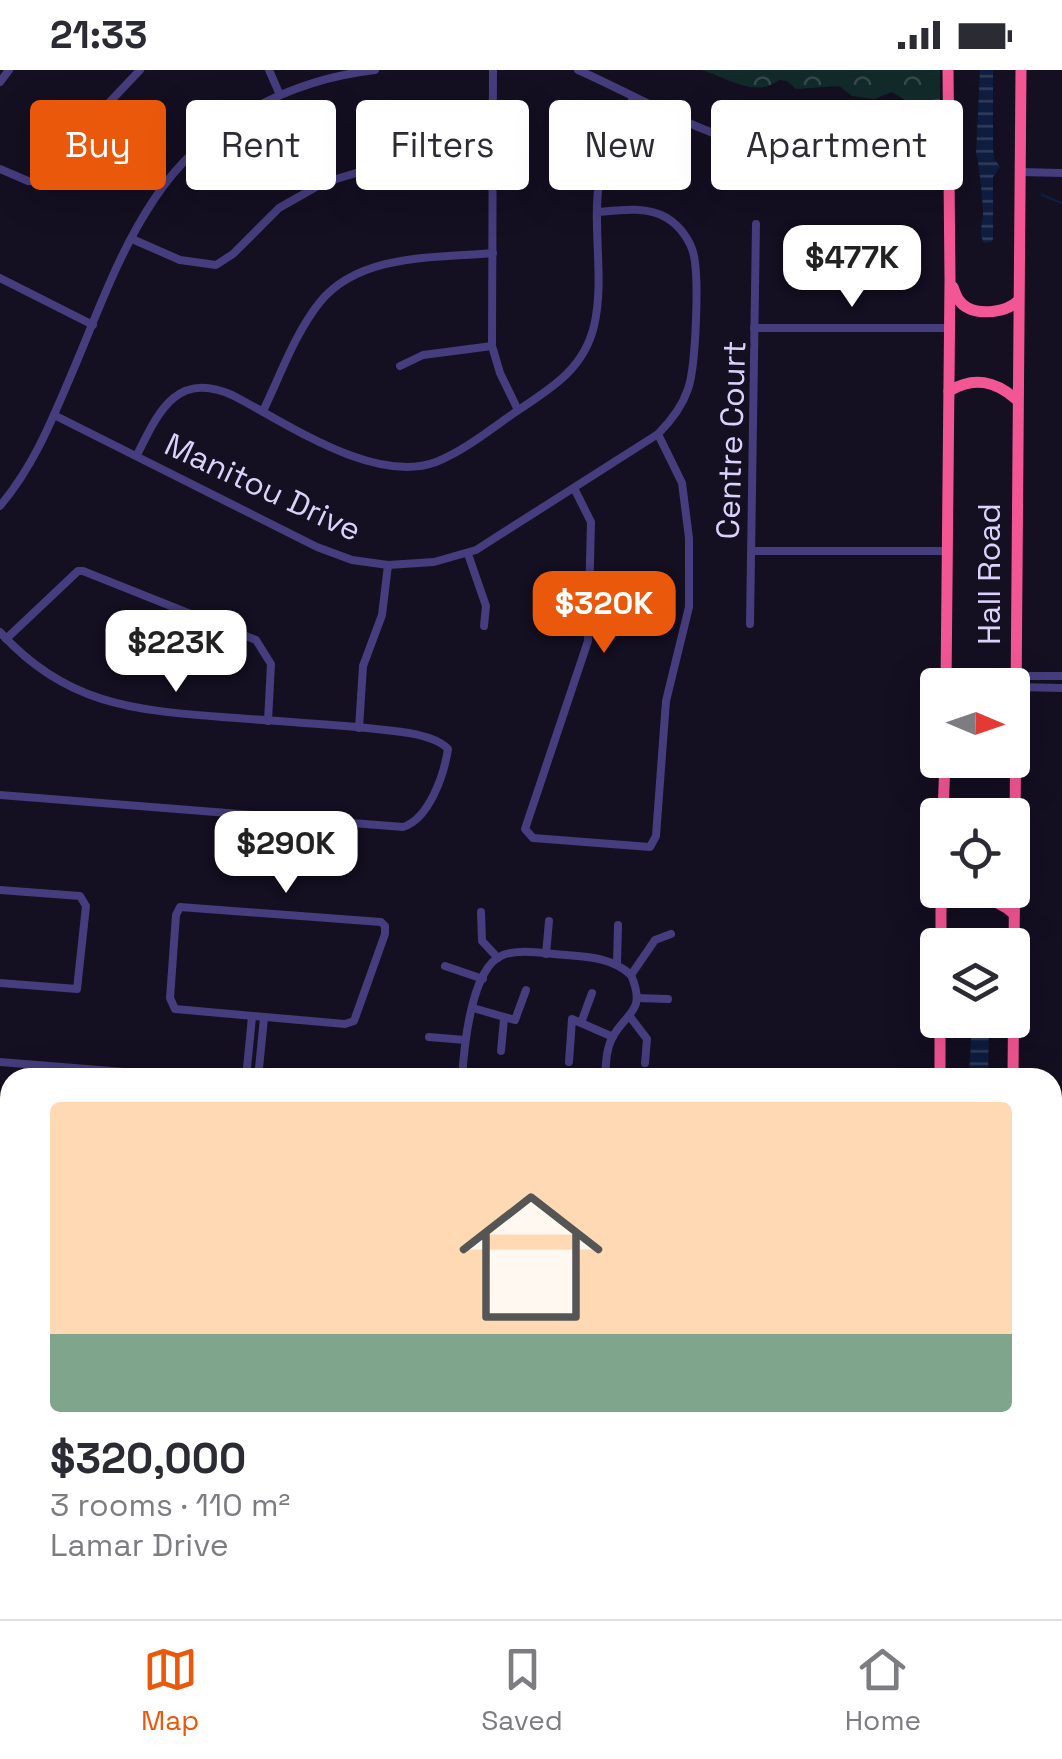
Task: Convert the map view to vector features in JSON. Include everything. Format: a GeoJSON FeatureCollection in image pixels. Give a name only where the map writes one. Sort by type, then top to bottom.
{"type":"FeatureCollection","features":[{"type":"Feature","properties":{"kind":"highway","name":"Hall Road"},"geometry":{"type":"LineString","coordinates":[[948,70],[948,100]]}},
{"type":"Feature","properties":{"kind":"highway","name":"Hall Road"},"geometry":{"type":"LineString","coordinates":[[1016,668],[1020,70]]}},
{"type":"Feature","properties":{"kind":"highway","name":"Hall Road"},"geometry":{"type":"LineString","coordinates":[[946,668],[950,391],[948,190]]}},
{"type":"Feature","properties":{"kind":"highway"},"geometry":{"type":"LineString","coordinates":[[950,280],[958,300],[968,308],[1002,310],[1018,301]]}},
{"type":"Feature","properties":{"kind":"highway"},"geometry":{"type":"LineString","coordinates":[[950,391],[969,382],[990,382],[1016,398]]}},
{"type":"Feature","properties":{"kind":"highway"},"geometry":{"type":"LineString","coordinates":[[1006,908],[1014,914]]}},
{"type":"Feature","properties":{"kind":"highway","name":"Hall Road"},"geometry":{"type":"LineString","coordinates":[[1013,1068],[1014,908]]}},
{"type":"Feature","properties":{"kind":"highway"},"geometry":{"type":"LineString","coordinates":[[940,1038],[940,1068]]}},
{"type":"Feature","properties":{"kind":"street"},"geometry":{"type":"LineString","coordinates":[[0,82],[8,70]]}},
{"type":"Feature","properties":{"kind":"street"},"geometry":{"type":"LineString","coordinates":[[0,169],[43,182],[107,103],[140,70]]}},
{"type":"Feature","properties":{"kind":"street"},"geometry":{"type":"LineString","coordinates":[[269,70],[280,95]]}},
{"type":"Feature","properties":{"kind":"street"},"geometry":{"type":"LineString","coordinates":[[0,506],[31,463],[132,239],[156,196],[189,156],[230,122],[280,95],[314,81],[375,70]]}},
{"type":"Feature","properties":{"kind":"street"},"geometry":{"type":"LineString","coordinates":[[493,70],[493,100]]}},
{"type":"Feature","properties":{"kind":"street"},"geometry":{"type":"LineString","coordinates":[[578,70],[595,73],[634,97],[711,130]]}},
{"type":"Feature","properties":{"kind":"street"},"geometry":{"type":"LineString","coordinates":[[138,455],[158,413],[172,398],[193,389],[223,391],[360,460],[393,468],[436,462],[564,379],[588,343],[597,306],[603,164],[634,97]]}},
{"type":"Feature","properties":{"kind":"street"},"geometry":{"type":"LineString","coordinates":[[1020,172],[1062,172]]}},
{"type":"Feature","properties":{"kind":"street"},"geometry":{"type":"LineString","coordinates":[[132,239],[180,260],[216,264],[234,254],[279,208],[323,183],[356,173]]}},
{"type":"Feature","properties":{"kind":"street"},"geometry":{"type":"LineString","coordinates":[[493,190],[492,346],[518,410]]}},
{"type":"Feature","properties":{"kind":"street","name":"Manitou Drive"},"geometry":{"type":"LineString","coordinates":[[54,416],[316,547],[352,560],[388,565],[434,562],[468,554],[504,535],[658,434],[678,409],[692,376],[694,256],[684,235],[665,217],[647,211],[598,212]]}},
{"type":"Feature","properties":{"kind":"street"},"geometry":{"type":"LineString","coordinates":[[754,328],[756,224]]}},
{"type":"Feature","properties":{"kind":"street"},"geometry":{"type":"LineString","coordinates":[[263,411],[313,312],[346,279],[384,265],[494,253]]}},
{"type":"Feature","properties":{"kind":"street"},"geometry":{"type":"LineString","coordinates":[[3,283],[94,325]]}},
{"type":"Feature","properties":{"kind":"street","name":"Centre Court"},"geometry":{"type":"LineString","coordinates":[[750,624],[754,328],[950,328]]}},
{"type":"Feature","properties":{"kind":"street"},"geometry":{"type":"LineString","coordinates":[[400,366],[423,356],[492,346]]}},
{"type":"Feature","properties":{"kind":"street"},"geometry":{"type":"LineString","coordinates":[[574,488],[590,522],[588,641],[526,820],[526,833],[532,838],[643,848],[656,840],[666,702],[689,608],[690,538],[684,491],[658,434]]}},
{"type":"Feature","properties":{"kind":"street"},"geometry":{"type":"LineString","coordinates":[[752,551],[945,551]]}},
{"type":"Feature","properties":{"kind":"street"},"geometry":{"type":"LineString","coordinates":[[468,554],[486,606],[484,626]]}},
{"type":"Feature","properties":{"kind":"street"},"geometry":{"type":"LineString","coordinates":[[358,728],[363,666],[382,614],[388,565]]}},
{"type":"Feature","properties":{"kind":"street"},"geometry":{"type":"LineString","coordinates":[[0,795],[402,827],[415,822],[425,810],[446,761],[446,745],[396,732],[151,712],[105,702],[61,683],[24,658],[3,636],[78,572],[256,640],[268,654],[270,664],[268,720]]}},
{"type":"Feature","properties":{"kind":"street"},"geometry":{"type":"LineString","coordinates":[[1030,680],[1062,676]]}},
{"type":"Feature","properties":{"kind":"street"},"geometry":{"type":"LineString","coordinates":[[1030,684],[1062,688]]}},
{"type":"Feature","properties":{"kind":"street"},"geometry":{"type":"LineString","coordinates":[[0,890],[84,899],[77,988],[0,984]]}},
{"type":"Feature","properties":{"kind":"street"},"geometry":{"type":"LineString","coordinates":[[180,907],[384,924],[386,934],[356,1018],[348,1024],[252,1017],[179,1011],[172,1006],[176,916],[180,907]]}},
{"type":"Feature","properties":{"kind":"street"},"geometry":{"type":"LineString","coordinates":[[481,912],[482,941],[498,958]]}},
{"type":"Feature","properties":{"kind":"street"},"geometry":{"type":"LineString","coordinates":[[546,954],[549,921]]}},
{"type":"Feature","properties":{"kind":"street"},"geometry":{"type":"LineString","coordinates":[[617,964],[618,924]]}},
{"type":"Feature","properties":{"kind":"street"},"geometry":{"type":"LineString","coordinates":[[631,975],[655,940],[671,934]]}},
{"type":"Feature","properties":{"kind":"street"},"geometry":{"type":"LineString","coordinates":[[463,1068],[465,1040],[483,979],[498,958],[517,952],[596,958],[617,964],[631,975],[637,998],[631,1018],[612,1037],[607,1068]]}},
{"type":"Feature","properties":{"kind":"street"},"geometry":{"type":"LineString","coordinates":[[444,966],[483,979]]}},
{"type":"Feature","properties":{"kind":"street"},"geometry":{"type":"LineString","coordinates":[[473,1008],[515,1020],[526,990]]}},
{"type":"Feature","properties":{"kind":"street"},"geometry":{"type":"LineString","coordinates":[[581,1023],[592,993]]}},
{"type":"Feature","properties":{"kind":"street"},"geometry":{"type":"LineString","coordinates":[[637,998],[668,999]]}},
{"type":"Feature","properties":{"kind":"street"},"geometry":{"type":"LineString","coordinates":[[247,1068],[252,1017]]}},
{"type":"Feature","properties":{"kind":"street"},"geometry":{"type":"LineString","coordinates":[[259,1068],[264,1018]]}},
{"type":"Feature","properties":{"kind":"street"},"geometry":{"type":"LineString","coordinates":[[631,1018],[647,1039],[645,1063]]}},
{"type":"Feature","properties":{"kind":"street"},"geometry":{"type":"LineString","coordinates":[[502,1051],[504,1019]]}},
{"type":"Feature","properties":{"kind":"street"},"geometry":{"type":"LineString","coordinates":[[569,1062],[572,1020],[612,1037]]}},
{"type":"Feature","properties":{"kind":"street"},"geometry":{"type":"LineString","coordinates":[[429,1037],[465,1040]]}},
{"type":"Feature","properties":{"kind":"street"},"geometry":{"type":"LineString","coordinates":[[0,1062],[74,1068]]}},
{"type":"Feature","properties":{"kind":"green space"},"geometry":{"type":"Polygon","coordinates":[[[701,70],[940,70],[940,100],[905,100],[892,92],[874,99],[852,96],[839,86],[796,89],[779,80],[760,87],[741,85],[701,70]]]}},
{"type":"Feature","properties":{"kind":"water"},"geometry":{"type":"Polygon","coordinates":[[[980,70],[993,70],[993,148],[1000,167],[993,177],[993,238],[992,242],[984,243],[976,154],[980,70]]]}},
{"type":"Feature","properties":{"kind":"water"},"geometry":{"type":"Polygon","coordinates":[[[971,1038],[989,1038],[988,1068],[969,1068],[971,1038]]]}},
{"type":"Feature","properties":{"kind":"waterway"},"geometry":{"type":"LineString","coordinates":[[1042,195],[1062,203]]}}]}
